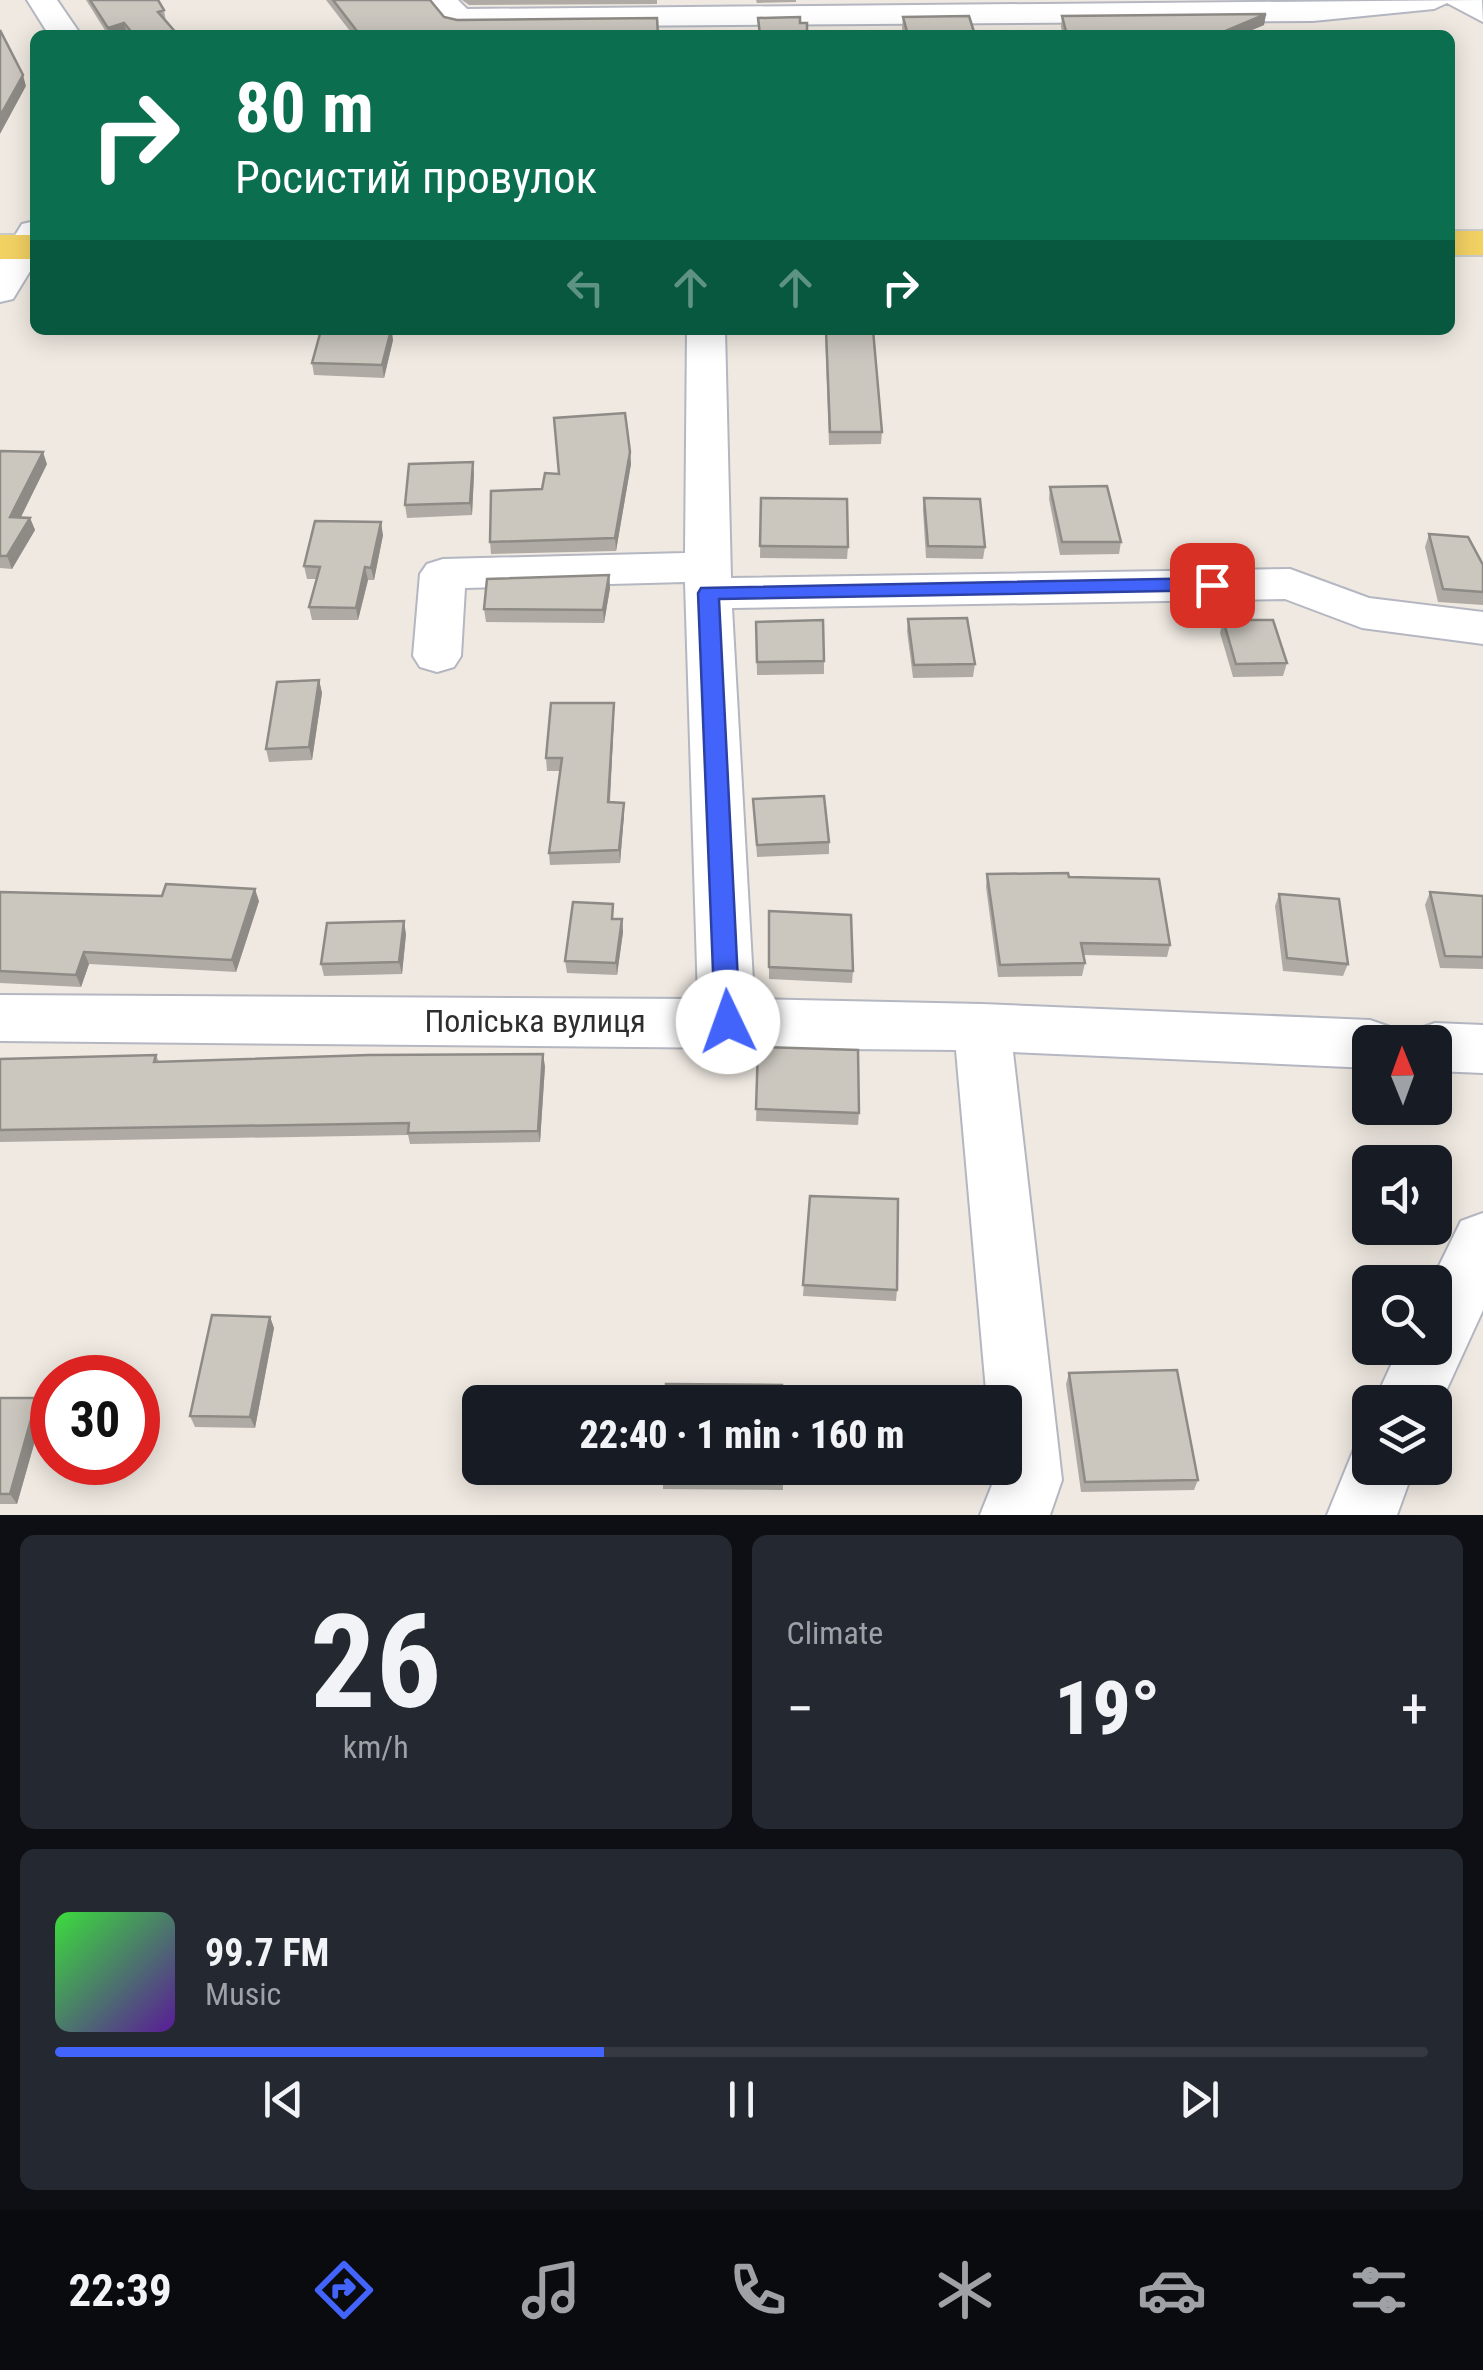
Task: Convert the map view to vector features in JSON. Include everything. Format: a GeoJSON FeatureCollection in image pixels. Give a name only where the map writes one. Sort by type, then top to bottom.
{"type":"FeatureCollection","features":[{"type":"Feature","properties":{"kind":"main road"},"geometry":{"type":"LineString","coordinates":[[1455,243],[1483,243]]}},
{"type":"Feature","properties":{"kind":"street"},"geometry":{"type":"LineString","coordinates":[[42,0],[62,30]]}},
{"type":"Feature","properties":{"kind":"street"},"geometry":{"type":"LineString","coordinates":[[440,0],[458,18],[1313,12],[1434,0]]}},
{"type":"Feature","properties":{"kind":"street"},"geometry":{"type":"LineString","coordinates":[[1460,0],[1483,13]]}},
{"type":"Feature","properties":{"kind":"street"},"geometry":{"type":"LineString","coordinates":[[0,292],[24,243]]}},
{"type":"Feature","properties":{"kind":"street"},"geometry":{"type":"LineString","coordinates":[[706,335],[708,580],[728,1022]]}},
{"type":"Feature","properties":{"kind":"street"},"geometry":{"type":"LineString","coordinates":[[437,656],[443,574],[1290,584],[1362,613],[1483,628]]}},
{"type":"Feature","properties":{"kind":"street","name":"Поліська вулиця"},"geometry":{"type":"LineString","coordinates":[[0,1018],[728,1022],[982,1027],[1352,1043]]}},
{"type":"Feature","properties":{"kind":"street"},"geometry":{"type":"LineString","coordinates":[[982,1027],[1028,1480],[1015,1515]]}},
{"type":"Feature","properties":{"kind":"street"},"geometry":{"type":"LineString","coordinates":[[1452,1048],[1483,1049]]}},
{"type":"Feature","properties":{"kind":"street"},"geometry":{"type":"LineString","coordinates":[[1452,1307],[1483,1241]]}},
{"type":"Feature","properties":{"kind":"street"},"geometry":{"type":"LineString","coordinates":[[1362,1515],[1373,1485]]}},
{"type":"Feature","properties":{"kind":"building"},"geometry":{"type":"Polygon","coordinates":[[[90,0],[158,0],[164,10],[158,12],[174,30],[130,30],[124,23],[108,28],[90,0]]]}},
{"type":"Feature","properties":{"kind":"building"},"geometry":{"type":"Polygon","coordinates":[[[333,0],[430,0],[444,17],[457,20],[657,18],[658,30],[356,30],[333,0]]]}},
{"type":"Feature","properties":{"kind":"building"},"geometry":{"type":"Polygon","coordinates":[[[1266,14],[1228,30],[1066,30],[1062,16],[1266,14]]]}},
{"type":"Feature","properties":{"kind":"building"},"geometry":{"type":"Polygon","coordinates":[[[969,16],[973,30],[907,30],[903,17],[969,16]]]}},
{"type":"Feature","properties":{"kind":"building"},"geometry":{"type":"Polygon","coordinates":[[[800,17],[800,23],[807,23],[807,30],[759,30],[758,18],[800,17]]]}},
{"type":"Feature","properties":{"kind":"building"},"geometry":{"type":"Polygon","coordinates":[[[0,30],[23,75],[0,116],[0,30]]]}},
{"type":"Feature","properties":{"kind":"building"},"geometry":{"type":"Polygon","coordinates":[[[320,335],[390,335],[382,365],[312,363],[320,335]]]}},
{"type":"Feature","properties":{"kind":"building"},"geometry":{"type":"Polygon","coordinates":[[[826,335],[873,335],[882,432],[830,432],[826,335]]]}},
{"type":"Feature","properties":{"kind":"building"},"geometry":{"type":"Polygon","coordinates":[[[625,413],[630,452],[615,538],[490,542],[491,491],[542,489],[545,473],[559,474],[554,418],[625,413]]]}},
{"type":"Feature","properties":{"kind":"building"},"geometry":{"type":"Polygon","coordinates":[[[0,451],[43,452],[10,517],[30,518],[7,556],[0,556],[0,451]]]}},
{"type":"Feature","properties":{"kind":"building"},"geometry":{"type":"Polygon","coordinates":[[[473,462],[470,503],[405,505],[409,464],[473,462]]]}},
{"type":"Feature","properties":{"kind":"building"},"geometry":{"type":"Polygon","coordinates":[[[1107,486],[1121,542],[1062,542],[1050,487],[1107,486]]]}},
{"type":"Feature","properties":{"kind":"building"},"geometry":{"type":"Polygon","coordinates":[[[761,498],[847,499],[848,547],[760,546],[761,498]]]}},
{"type":"Feature","properties":{"kind":"building"},"geometry":{"type":"Polygon","coordinates":[[[924,498],[980,499],[985,547],[928,546],[924,498]]]}},
{"type":"Feature","properties":{"kind":"building"},"geometry":{"type":"Polygon","coordinates":[[[315,521],[381,522],[371,568],[365,567],[356,608],[309,607],[320,567],[304,566],[315,521]]]}},
{"type":"Feature","properties":{"kind":"building"},"geometry":{"type":"Polygon","coordinates":[[[1429,534],[1468,537],[1483,565],[1483,592],[1443,589],[1429,534]]]}},
{"type":"Feature","properties":{"kind":"building"},"geometry":{"type":"Polygon","coordinates":[[[609,575],[603,610],[484,609],[487,579],[609,575]]]}},
{"type":"Feature","properties":{"kind":"building"},"geometry":{"type":"Polygon","coordinates":[[[967,618],[975,664],[914,665],[908,619],[967,618]]]}},
{"type":"Feature","properties":{"kind":"building"},"geometry":{"type":"Polygon","coordinates":[[[823,620],[824,661],[757,662],[756,622],[823,620]]]}},
{"type":"Feature","properties":{"kind":"building"},"geometry":{"type":"Polygon","coordinates":[[[1223,620],[1273,620],[1287,663],[1236,664],[1223,620]]]}},
{"type":"Feature","properties":{"kind":"building"},"geometry":{"type":"Polygon","coordinates":[[[319,680],[309,747],[266,749],[277,682],[319,680]]]}},
{"type":"Feature","properties":{"kind":"building"},"geometry":{"type":"Polygon","coordinates":[[[551,703],[614,703],[608,802],[624,803],[619,850],[549,853],[562,758],[546,758],[551,703]]]}},
{"type":"Feature","properties":{"kind":"building"},"geometry":{"type":"Polygon","coordinates":[[[824,796],[829,842],[757,845],[753,799],[824,796]]]}},
{"type":"Feature","properties":{"kind":"building"},"geometry":{"type":"Polygon","coordinates":[[[1068,873],[1069,877],[1159,879],[1170,945],[1081,943],[1085,963],[1000,965],[987,874],[1068,873]]]}},
{"type":"Feature","properties":{"kind":"building"},"geometry":{"type":"Polygon","coordinates":[[[166,884],[255,889],[232,960],[84,952],[76,975],[0,971],[0,892],[162,896],[166,884]]]}},
{"type":"Feature","properties":{"kind":"building"},"geometry":{"type":"Polygon","coordinates":[[[1430,892],[1483,896],[1483,957],[1445,956],[1430,892]]]}},
{"type":"Feature","properties":{"kind":"building"},"geometry":{"type":"Polygon","coordinates":[[[1279,894],[1339,899],[1348,964],[1287,958],[1279,894]]]}},
{"type":"Feature","properties":{"kind":"building"},"geometry":{"type":"Polygon","coordinates":[[[573,902],[613,904],[612,919],[622,919],[616,963],[565,961],[573,902]]]}},
{"type":"Feature","properties":{"kind":"building"},"geometry":{"type":"Polygon","coordinates":[[[769,911],[851,915],[853,971],[769,967],[769,911]]]}},
{"type":"Feature","properties":{"kind":"building"},"geometry":{"type":"Polygon","coordinates":[[[404,921],[399,962],[321,964],[327,923],[404,921]]]}},
{"type":"Feature","properties":{"kind":"building"},"geometry":{"type":"Polygon","coordinates":[[[758,1047],[858,1050],[859,1113],[756,1109],[758,1047]]]}},
{"type":"Feature","properties":{"kind":"building"},"geometry":{"type":"Polygon","coordinates":[[[543,1054],[538,1131],[408,1133],[409,1123],[0,1130],[0,1059],[156,1055],[154,1062],[543,1054]]]}},
{"type":"Feature","properties":{"kind":"building"},"geometry":{"type":"Polygon","coordinates":[[[810,1196],[898,1199],[897,1290],[803,1285],[810,1196]]]}},
{"type":"Feature","properties":{"kind":"building"},"geometry":{"type":"Polygon","coordinates":[[[212,1315],[270,1317],[250,1417],[190,1416],[212,1315]]]}},
{"type":"Feature","properties":{"kind":"building"},"geometry":{"type":"Polygon","coordinates":[[[1177,1370],[1198,1480],[1085,1482],[1069,1373],[1177,1370]]]}},
{"type":"Feature","properties":{"kind":"building"},"geometry":{"type":"Polygon","coordinates":[[[0,1398],[30,1398],[30,1423],[10,1494],[0,1494],[0,1398]]]}},
{"type":"Feature","properties":{"kind":"route"},"geometry":{"type":"LineString","coordinates":[[728,1022],[708,593],[1212,585]]}}]}
